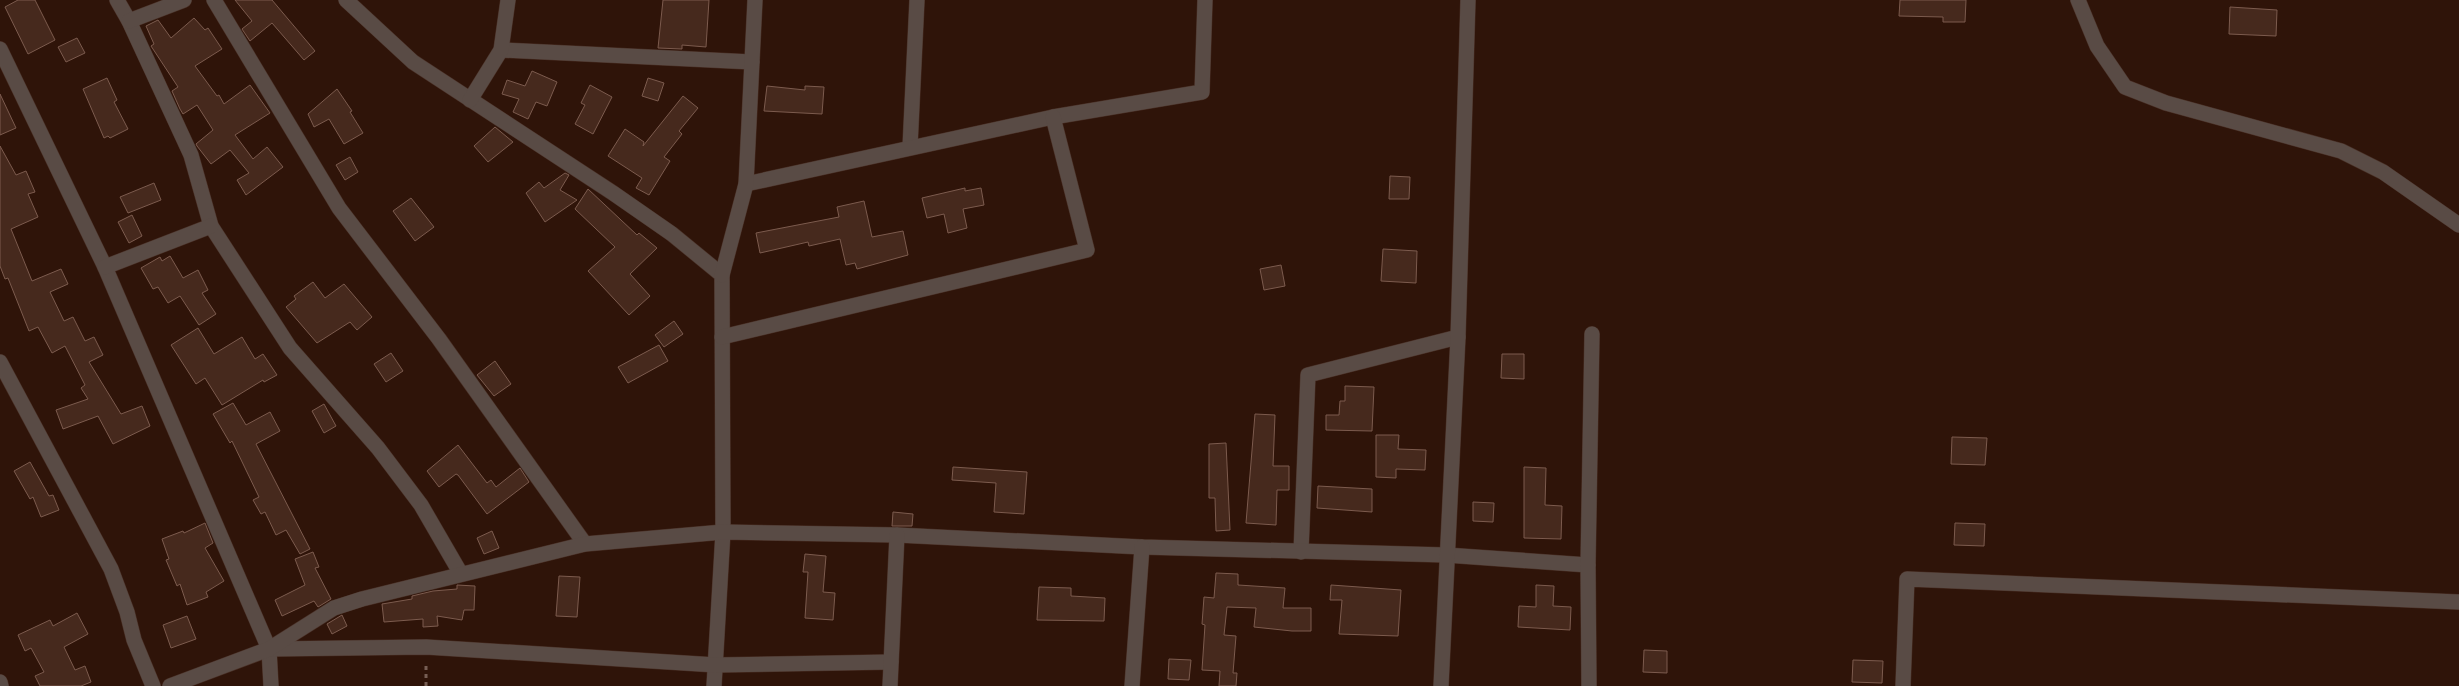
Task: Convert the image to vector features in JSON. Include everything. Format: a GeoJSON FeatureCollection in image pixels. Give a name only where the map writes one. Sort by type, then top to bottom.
{"type":"FeatureCollection","features":[{"type":"Feature","properties":{"kind":"street"},"geometry":{"type":"LineString","coordinates":[[117,0],[130,21],[191,155],[211,226],[290,348],[378,448],[421,505],[461,574]]}},
{"type":"Feature","properties":{"kind":"street"},"geometry":{"type":"LineString","coordinates":[[130,21],[184,0]]}},
{"type":"Feature","properties":{"kind":"street"},"geometry":{"type":"LineString","coordinates":[[214,0],[339,208],[439,339],[585,544]]}},
{"type":"Feature","properties":{"kind":"street"},"geometry":{"type":"LineString","coordinates":[[346,0],[413,62],[672,234],[722,276]]}},
{"type":"Feature","properties":{"kind":"street"},"geometry":{"type":"LineString","coordinates":[[470,100],[501,50],[508,0]]}},
{"type":"Feature","properties":{"kind":"street"},"geometry":{"type":"LineString","coordinates":[[714,686],[724,532],[722,276],[746,184],[755,0]]}},
{"type":"Feature","properties":{"kind":"street"},"geometry":{"type":"LineString","coordinates":[[910,147],[917,0]]}},
{"type":"Feature","properties":{"kind":"street"},"geometry":{"type":"LineString","coordinates":[[746,184],[1053,117],[1202,92],[1205,0]]}},
{"type":"Feature","properties":{"kind":"street"},"geometry":{"type":"LineString","coordinates":[[1441,686],[1458,337],[1468,0]]}},
{"type":"Feature","properties":{"kind":"street"},"geometry":{"type":"LineString","coordinates":[[2078,0],[2097,46],[2125,87],[2166,104],[2341,151],[2383,172],[2459,225]]}},
{"type":"Feature","properties":{"kind":"street"},"geometry":{"type":"LineString","coordinates":[[0,49],[105,267],[269,649],[271,686]]}},
{"type":"Feature","properties":{"kind":"street"},"geometry":{"type":"LineString","coordinates":[[501,50],[752,62]]}},
{"type":"Feature","properties":{"kind":"street"},"geometry":{"type":"LineString","coordinates":[[722,337],[1087,250],[1053,117]]}},
{"type":"Feature","properties":{"kind":"street"},"geometry":{"type":"LineString","coordinates":[[105,267],[211,226]]}},
{"type":"Feature","properties":{"kind":"street"},"geometry":{"type":"LineString","coordinates":[[1589,686],[1588,565],[1592,334]]}},
{"type":"Feature","properties":{"kind":"street"},"geometry":{"type":"LineString","coordinates":[[1300,552],[1308,375],[1458,337]]}},
{"type":"Feature","properties":{"kind":"street"},"geometry":{"type":"LineString","coordinates":[[0,362],[111,569],[128,612],[134,640],[153,686]]}},
{"type":"Feature","properties":{"kind":"street"},"geometry":{"type":"LineString","coordinates":[[170,686],[269,649],[334,608],[362,599],[585,544],[724,532],[897,535],[1142,547],[1446,555],[1588,565]]}},
{"type":"Feature","properties":{"kind":"street"},"geometry":{"type":"LineString","coordinates":[[890,686],[897,535]]}},
{"type":"Feature","properties":{"kind":"street"},"geometry":{"type":"LineString","coordinates":[[1132,686],[1142,547]]}},
{"type":"Feature","properties":{"kind":"street"},"geometry":{"type":"LineString","coordinates":[[1903,686],[1908,578],[2459,602]]}},
{"type":"Feature","properties":{"kind":"street"},"geometry":{"type":"LineString","coordinates":[[269,649],[426,647],[716,665],[891,662]]}},
{"type":"Feature","properties":{"kind":"street"},"geometry":{"type":"LineString","coordinates":[[0,682],[1,686]]}},
{"type":"Feature","properties":{"kind":"path"},"geometry":{"type":"LineString","coordinates":[[426,647],[426,686]]}},
{"type":"Feature","properties":{"kind":"building"},"geometry":{"type":"Polygon","coordinates":[[[18,0],[35,0],[55,40],[28,54],[5,7],[18,0]]]}},
{"type":"Feature","properties":{"kind":"building"},"geometry":{"type":"Polygon","coordinates":[[[235,0],[272,0],[315,51],[304,60],[272,23],[250,41],[242,29],[252,21],[235,0]]]}},
{"type":"Feature","properties":{"kind":"building"},"geometry":{"type":"Polygon","coordinates":[[[663,0],[709,0],[706,47],[682,45],[682,49],[658,48],[663,0]]]}},
{"type":"Feature","properties":{"kind":"building"},"geometry":{"type":"Polygon","coordinates":[[[1900,0],[1966,0],[1965,22],[1943,22],[1943,17],[1899,16],[1900,0]]]}},
{"type":"Feature","properties":{"kind":"building"},"geometry":{"type":"Polygon","coordinates":[[[2230,7],[2277,10],[2276,36],[2229,34],[2230,7]]]}},
{"type":"Feature","properties":{"kind":"building"},"geometry":{"type":"Polygon","coordinates":[[[194,18],[205,30],[208,28],[222,49],[195,66],[217,96],[219,95],[224,104],[250,85],[270,113],[235,135],[253,159],[267,147],[283,167],[246,195],[237,180],[249,173],[230,150],[211,164],[197,146],[196,144],[213,130],[197,105],[183,114],[172,91],[178,87],[151,46],[154,44],[146,26],[158,20],[171,38],[194,18]]]}},
{"type":"Feature","properties":{"kind":"building"},"geometry":{"type":"Polygon","coordinates":[[[77,38],[85,53],[66,62],[58,47],[77,38]]]}},
{"type":"Feature","properties":{"kind":"building"},"geometry":{"type":"Polygon","coordinates":[[[532,71],[557,82],[547,106],[536,102],[528,119],[513,112],[519,99],[502,94],[507,80],[525,86],[532,71]]]}},
{"type":"Feature","properties":{"kind":"building"},"geometry":{"type":"Polygon","coordinates":[[[107,78],[117,100],[114,102],[128,129],[110,138],[108,136],[104,138],[83,89],[107,78]]]}},
{"type":"Feature","properties":{"kind":"building"},"geometry":{"type":"Polygon","coordinates":[[[648,78],[664,83],[658,101],[642,96],[648,78]]]}},
{"type":"Feature","properties":{"kind":"building"},"geometry":{"type":"Polygon","coordinates":[[[590,85],[612,97],[593,134],[575,124],[585,105],[581,103],[590,85]]]}},
{"type":"Feature","properties":{"kind":"building"},"geometry":{"type":"Polygon","coordinates":[[[767,86],[805,90],[805,86],[824,87],[822,114],[764,111],[767,86]]]}},
{"type":"Feature","properties":{"kind":"building"},"geometry":{"type":"Polygon","coordinates":[[[337,89],[352,111],[350,112],[363,133],[344,144],[329,119],[314,127],[308,114],[337,89]]]}},
{"type":"Feature","properties":{"kind":"building"},"geometry":{"type":"Polygon","coordinates":[[[0,94],[16,128],[0,135],[0,94]]]}},
{"type":"Feature","properties":{"kind":"building"},"geometry":{"type":"Polygon","coordinates":[[[683,96],[698,108],[679,131],[682,134],[664,157],[670,161],[649,195],[636,188],[642,178],[608,156],[625,129],[644,142],[643,146],[683,96]]]}},
{"type":"Feature","properties":{"kind":"building"},"geometry":{"type":"Polygon","coordinates":[[[495,127],[513,142],[488,162],[474,146],[495,127]]]}},
{"type":"Feature","properties":{"kind":"building"},"geometry":{"type":"Polygon","coordinates":[[[0,146],[16,175],[26,171],[35,192],[28,194],[38,217],[11,229],[32,281],[61,269],[68,284],[50,292],[64,321],[73,317],[85,341],[94,337],[103,355],[89,362],[121,414],[142,406],[150,426],[113,444],[98,416],[63,429],[56,410],[88,399],[81,388],[85,385],[65,346],[52,353],[38,327],[29,331],[8,278],[5,279],[0,266],[0,146]]]}},
{"type":"Feature","properties":{"kind":"building"},"geometry":{"type":"Polygon","coordinates":[[[350,157],[358,172],[345,180],[336,165],[350,157]]]}},
{"type":"Feature","properties":{"kind":"building"},"geometry":{"type":"Polygon","coordinates":[[[565,173],[569,175],[560,190],[577,200],[545,222],[526,193],[539,182],[544,188],[565,173]]]}},
{"type":"Feature","properties":{"kind":"building"},"geometry":{"type":"Polygon","coordinates":[[[1390,176],[1410,177],[1409,199],[1389,199],[1390,176]]]}},
{"type":"Feature","properties":{"kind":"building"},"geometry":{"type":"Polygon","coordinates":[[[154,183],[161,200],[128,213],[120,197],[154,183]]]}},
{"type":"Feature","properties":{"kind":"building"},"geometry":{"type":"Polygon","coordinates":[[[965,188],[965,191],[981,188],[984,205],[963,209],[967,228],[948,233],[944,214],[927,218],[922,198],[965,188]]]}},
{"type":"Feature","properties":{"kind":"building"},"geometry":{"type":"Polygon","coordinates":[[[588,189],[637,235],[639,233],[657,248],[630,274],[650,296],[629,315],[588,271],[615,247],[575,209],[588,189]]]}},
{"type":"Feature","properties":{"kind":"building"},"geometry":{"type":"Polygon","coordinates":[[[411,198],[434,227],[415,241],[393,211],[411,198]]]}},
{"type":"Feature","properties":{"kind":"building"},"geometry":{"type":"Polygon","coordinates":[[[864,201],[872,237],[903,231],[908,255],[857,269],[855,263],[846,265],[840,239],[809,246],[808,242],[760,253],[756,233],[839,217],[837,207],[864,201]]]}},
{"type":"Feature","properties":{"kind":"building"},"geometry":{"type":"Polygon","coordinates":[[[132,215],[142,236],[129,243],[118,222],[132,215]]]}},
{"type":"Feature","properties":{"kind":"building"},"geometry":{"type":"Polygon","coordinates":[[[1383,249],[1417,251],[1416,283],[1381,281],[1383,249]]]}},
{"type":"Feature","properties":{"kind":"building"},"geometry":{"type":"Polygon","coordinates":[[[170,256],[183,278],[198,270],[208,290],[202,293],[216,314],[199,325],[180,296],[168,303],[158,287],[153,289],[141,268],[160,257],[162,261],[170,256]]]}},
{"type":"Feature","properties":{"kind":"building"},"geometry":{"type":"Polygon","coordinates":[[[1281,265],[1285,286],[1264,290],[1260,269],[1281,265]]]}},
{"type":"Feature","properties":{"kind":"building"},"geometry":{"type":"Polygon","coordinates":[[[313,282],[325,298],[344,284],[372,317],[357,330],[350,322],[317,343],[286,307],[296,299],[294,296],[313,282]]]}},
{"type":"Feature","properties":{"kind":"building"},"geometry":{"type":"Polygon","coordinates":[[[674,321],[683,334],[664,347],[655,335],[674,321]]]}},
{"type":"Feature","properties":{"kind":"building"},"geometry":{"type":"Polygon","coordinates":[[[198,328],[214,354],[242,337],[255,359],[263,354],[277,375],[264,382],[263,380],[222,405],[205,378],[196,384],[171,345],[198,328]]]}},
{"type":"Feature","properties":{"kind":"building"},"geometry":{"type":"Polygon","coordinates":[[[659,345],[668,361],[628,383],[618,367],[659,345]]]}},
{"type":"Feature","properties":{"kind":"building"},"geometry":{"type":"Polygon","coordinates":[[[391,353],[403,371],[386,382],[374,364],[391,353]]]}},
{"type":"Feature","properties":{"kind":"building"},"geometry":{"type":"Polygon","coordinates":[[[1502,354],[1524,354],[1524,379],[1501,378],[1502,354]]]}},
{"type":"Feature","properties":{"kind":"building"},"geometry":{"type":"Polygon","coordinates":[[[495,361],[511,384],[494,396],[477,375],[495,361]]]}},
{"type":"Feature","properties":{"kind":"building"},"geometry":{"type":"Polygon","coordinates":[[[1345,386],[1374,387],[1372,431],[1326,430],[1326,415],[1339,415],[1340,401],[1345,401],[1345,386]]]}},
{"type":"Feature","properties":{"kind":"building"},"geometry":{"type":"Polygon","coordinates":[[[233,403],[246,425],[270,412],[280,431],[256,444],[310,549],[300,554],[286,530],[276,535],[265,512],[261,514],[253,500],[259,497],[232,441],[230,443],[213,414],[233,403]]]}},
{"type":"Feature","properties":{"kind":"building"},"geometry":{"type":"Polygon","coordinates":[[[324,404],[336,426],[324,433],[312,411],[324,404]]]}},
{"type":"Feature","properties":{"kind":"building"},"geometry":{"type":"Polygon","coordinates":[[[1255,414],[1275,415],[1273,466],[1289,466],[1289,490],[1277,490],[1276,525],[1246,523],[1255,414]]]}},
{"type":"Feature","properties":{"kind":"building"},"geometry":{"type":"Polygon","coordinates":[[[1376,435],[1399,435],[1398,449],[1426,450],[1425,470],[1396,469],[1396,478],[1376,477],[1376,435]]]}},
{"type":"Feature","properties":{"kind":"building"},"geometry":{"type":"Polygon","coordinates":[[[1952,437],[1987,438],[1985,465],[1951,464],[1952,437]]]}},
{"type":"Feature","properties":{"kind":"building"},"geometry":{"type":"Polygon","coordinates":[[[1226,443],[1230,530],[1216,531],[1215,498],[1209,498],[1209,444],[1226,443]]]}},
{"type":"Feature","properties":{"kind":"building"},"geometry":{"type":"Polygon","coordinates":[[[458,445],[487,483],[491,480],[496,487],[520,468],[529,482],[487,514],[458,475],[456,474],[439,487],[427,471],[458,445]]]}},
{"type":"Feature","properties":{"kind":"building"},"geometry":{"type":"Polygon","coordinates":[[[30,462],[49,496],[53,495],[59,510],[41,517],[33,497],[30,499],[14,471],[30,462]]]}},
{"type":"Feature","properties":{"kind":"building"},"geometry":{"type":"Polygon","coordinates":[[[953,467],[1027,472],[1024,514],[994,512],[996,483],[952,480],[953,467]]]}},
{"type":"Feature","properties":{"kind":"building"},"geometry":{"type":"Polygon","coordinates":[[[1524,467],[1546,468],[1545,505],[1562,506],[1561,539],[1524,538],[1524,467]]]}},
{"type":"Feature","properties":{"kind":"building"},"geometry":{"type":"Polygon","coordinates":[[[1318,486],[1372,489],[1372,512],[1317,508],[1318,486]]]}},
{"type":"Feature","properties":{"kind":"building"},"geometry":{"type":"Polygon","coordinates":[[[1473,502],[1494,503],[1493,522],[1473,521],[1473,502]]]}},
{"type":"Feature","properties":{"kind":"building"},"geometry":{"type":"Polygon","coordinates":[[[893,512],[913,514],[912,526],[892,526],[893,512]]]}},
{"type":"Feature","properties":{"kind":"building"},"geometry":{"type":"Polygon","coordinates":[[[205,523],[213,543],[205,548],[224,581],[206,592],[208,597],[187,605],[180,584],[177,586],[166,560],[169,559],[162,539],[183,531],[184,533],[205,523]]]}},
{"type":"Feature","properties":{"kind":"building"},"geometry":{"type":"Polygon","coordinates":[[[1955,523],[1985,524],[1984,546],[1954,545],[1955,523]]]}},
{"type":"Feature","properties":{"kind":"building"},"geometry":{"type":"Polygon","coordinates":[[[492,531],[499,548],[484,554],[477,538],[492,531]]]}},
{"type":"Feature","properties":{"kind":"building"},"geometry":{"type":"Polygon","coordinates":[[[313,552],[319,567],[315,568],[331,599],[318,607],[314,601],[282,616],[275,600],[305,585],[295,559],[313,552]]]}},
{"type":"Feature","properties":{"kind":"building"},"geometry":{"type":"Polygon","coordinates":[[[805,554],[826,556],[823,592],[835,593],[833,620],[805,618],[808,572],[803,572],[805,554]]]}},
{"type":"Feature","properties":{"kind":"building"},"geometry":{"type":"Polygon","coordinates":[[[1216,573],[1238,574],[1238,585],[1285,588],[1283,608],[1311,608],[1311,631],[1292,631],[1254,627],[1256,608],[1227,607],[1224,635],[1236,636],[1233,673],[1237,673],[1236,686],[1219,686],[1220,671],[1202,670],[1205,625],[1202,624],[1204,597],[1214,598],[1216,573]]]}},
{"type":"Feature","properties":{"kind":"building"},"geometry":{"type":"Polygon","coordinates":[[[559,576],[580,577],[577,617],[556,616],[559,576]]]}},
{"type":"Feature","properties":{"kind":"building"},"geometry":{"type":"Polygon","coordinates":[[[457,585],[475,586],[474,610],[464,610],[462,620],[437,616],[438,626],[423,627],[423,619],[384,622],[382,604],[412,599],[412,596],[433,591],[457,589],[457,585]]]}},
{"type":"Feature","properties":{"kind":"building"},"geometry":{"type":"Polygon","coordinates":[[[1331,585],[1401,590],[1398,636],[1339,634],[1342,600],[1330,600],[1331,585]]]}},
{"type":"Feature","properties":{"kind":"building"},"geometry":{"type":"Polygon","coordinates":[[[1536,585],[1554,586],[1553,606],[1571,607],[1570,630],[1518,627],[1519,606],[1536,607],[1536,585]]]}},
{"type":"Feature","properties":{"kind":"building"},"geometry":{"type":"Polygon","coordinates":[[[1039,587],[1071,588],[1071,596],[1105,598],[1104,621],[1037,620],[1039,587]]]}},
{"type":"Feature","properties":{"kind":"building"},"geometry":{"type":"Polygon","coordinates":[[[77,613],[88,634],[64,647],[75,670],[85,666],[91,682],[81,686],[40,686],[35,676],[44,672],[31,648],[25,651],[18,635],[50,620],[53,626],[77,613]]]}},
{"type":"Feature","properties":{"kind":"building"},"geometry":{"type":"Polygon","coordinates":[[[342,615],[347,626],[332,634],[327,624],[342,615]]]}},
{"type":"Feature","properties":{"kind":"building"},"geometry":{"type":"Polygon","coordinates":[[[187,616],[196,639],[171,648],[163,625],[187,616]]]}},
{"type":"Feature","properties":{"kind":"building"},"geometry":{"type":"Polygon","coordinates":[[[1644,650],[1667,651],[1667,673],[1643,672],[1644,650]]]}},
{"type":"Feature","properties":{"kind":"building"},"geometry":{"type":"Polygon","coordinates":[[[1169,659],[1191,660],[1189,680],[1168,679],[1169,659]]]}},
{"type":"Feature","properties":{"kind":"building"},"geometry":{"type":"Polygon","coordinates":[[[1853,660],[1883,661],[1882,683],[1852,682],[1853,660]]]}}]}
